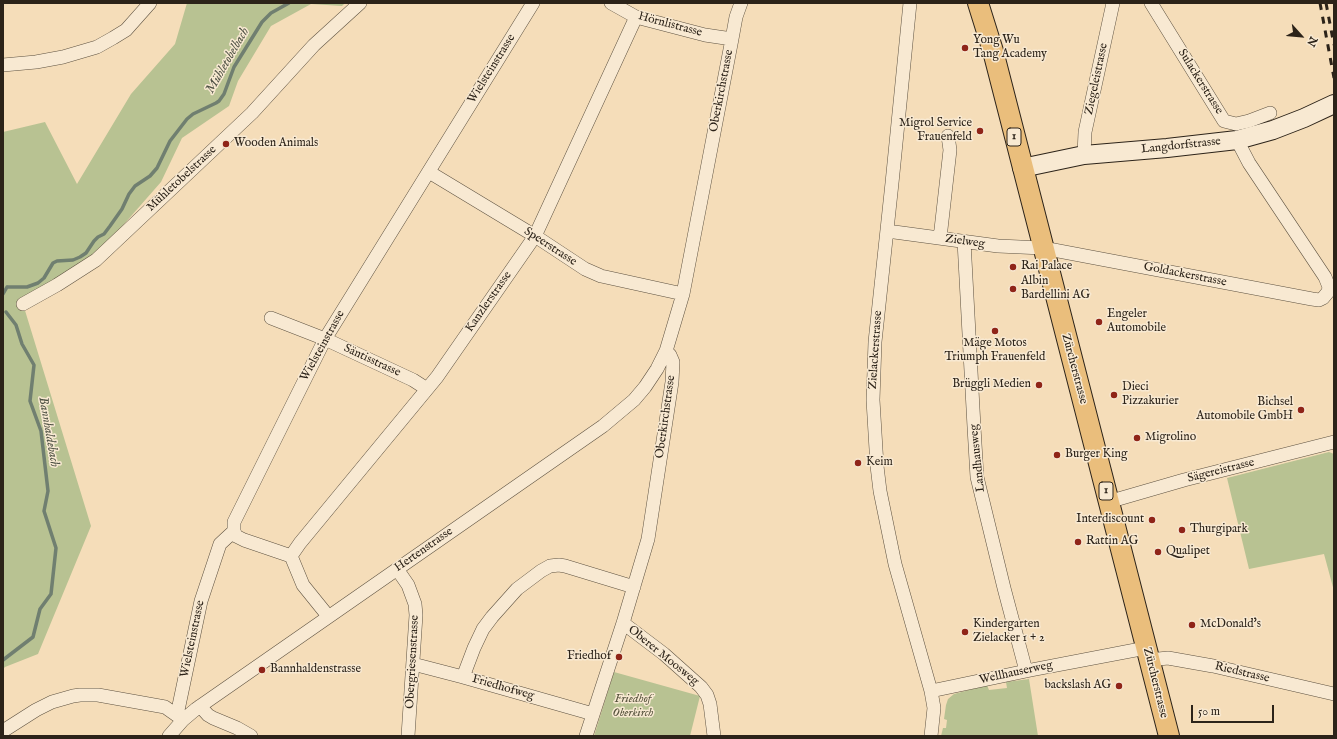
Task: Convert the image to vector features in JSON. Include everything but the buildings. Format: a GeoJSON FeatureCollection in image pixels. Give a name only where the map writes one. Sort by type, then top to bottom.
{"type":"FeatureCollection","features":[{"type":"Feature","properties":{"kind":"main road","name":"Zürcherstrasse"},"geometry":{"type":"LineString","coordinates":[[978,3],[986,26],[1169,736]]}},
{"type":"Feature","properties":{"kind":"main road","name":"1"},"geometry":{"type":"LineString","coordinates":[[985,3],[986,26]]}},
{"type":"Feature","properties":{"kind":"street"},"geometry":{"type":"LineString","coordinates":[[3,65],[36,62],[63,57],[97,47],[126,30],[150,3]]}},
{"type":"Feature","properties":{"kind":"street","name":"Mühletobelstrasse"},"geometry":{"type":"LineString","coordinates":[[23,304],[57,285],[96,260],[252,113],[314,45],[360,3]]}},
{"type":"Feature","properties":{"kind":"street","name":"Wielsteinstrasse"},"geometry":{"type":"LineString","coordinates":[[180,717],[200,601],[220,544],[234,531],[234,522],[325,339],[533,3]]}},
{"type":"Feature","properties":{"kind":"street","name":"Hörnlistrasse"},"geometry":{"type":"LineString","coordinates":[[611,3],[636,18],[705,35],[732,39]]}},
{"type":"Feature","properties":{"kind":"street","name":"Oberkirchstrasse"},"geometry":{"type":"LineString","coordinates":[[586,736],[623,624],[648,539],[672,382],[673,362],[670,355],[666,351],[683,294],[736,18],[741,3]]}},
{"type":"Feature","properties":{"kind":"street","name":"Zielackerstrasse"},"geometry":{"type":"LineString","coordinates":[[910,3],[875,342],[873,400],[876,466],[883,505],[895,564],[931,691]]}},
{"type":"Feature","properties":{"kind":"street","name":"Ziegeleistrasse"},"geometry":{"type":"LineString","coordinates":[[1084,155],[1085,132],[1113,3]]}},
{"type":"Feature","properties":{"kind":"street","name":"Sulackerstrasse"},"geometry":{"type":"LineString","coordinates":[[1151,3],[1224,121],[1236,124],[1270,113]]}},
{"type":"Feature","properties":{"kind":"street","name":"Kanzlerstrasse"},"geometry":{"type":"LineString","coordinates":[[291,556],[300,543],[427,389],[535,236],[636,18]]}},
{"type":"Feature","properties":{"kind":"street","name":"Langdorfstrasse"},"geometry":{"type":"LineString","coordinates":[[1022,168],[1084,155],[1238,140],[1304,118],[1334,104]]}},
{"type":"Feature","properties":{"kind":"street"},"geometry":{"type":"LineString","coordinates":[[940,238],[950,150],[948,136]]}},
{"type":"Feature","properties":{"kind":"street","name":"Goldackerstrasse"},"geometry":{"type":"LineString","coordinates":[[1043,248],[1318,300],[1326,295],[1329,287],[1325,277],[1249,163],[1238,140]]}},
{"type":"Feature","properties":{"kind":"street","name":"Speerstrasse"},"geometry":{"type":"LineString","coordinates":[[429,172],[535,236],[585,269],[601,276],[683,294]]}},
{"type":"Feature","properties":{"kind":"street","name":"Zielweg"},"geometry":{"type":"LineString","coordinates":[[887,231],[998,246],[1043,248]]}},
{"type":"Feature","properties":{"kind":"street","name":"Landhausweg"},"geometry":{"type":"LineString","coordinates":[[964,241],[977,477],[1026,671]]}},
{"type":"Feature","properties":{"kind":"street","name":"Säntisstrasse"},"geometry":{"type":"LineString","coordinates":[[271,318],[325,339],[413,380],[427,389]]}},
{"type":"Feature","properties":{"kind":"street","name":"Hertenstrasse"},"geometry":{"type":"LineString","coordinates":[[169,736],[180,717],[200,706],[619,414],[645,387],[657,369],[666,351]]}},
{"type":"Feature","properties":{"kind":"street","name":"Sägereistrasse"},"geometry":{"type":"LineString","coordinates":[[1108,502],[1184,480],[1334,442]]}},
{"type":"Feature","properties":{"kind":"street"},"geometry":{"type":"LineString","coordinates":[[234,531],[236,536],[244,540],[291,556],[303,585],[328,616]]}},
{"type":"Feature","properties":{"kind":"street"},"geometry":{"type":"LineString","coordinates":[[463,677],[483,629],[517,589],[540,571],[550,566],[565,566],[634,587]]}},
{"type":"Feature","properties":{"kind":"street","name":"Obergriesenstrasse"},"geometry":{"type":"LineString","coordinates":[[397,569],[408,585],[415,604],[416,615],[408,736]]}},
{"type":"Feature","properties":{"kind":"street","name":"Oberer Moosweg"},"geometry":{"type":"LineString","coordinates":[[623,624],[664,654],[701,687],[707,695],[710,704],[714,736]]}},
{"type":"Feature","properties":{"kind":"street","name":"Wellhauserweg"},"geometry":{"type":"LineString","coordinates":[[931,691],[1026,671],[1148,654]]}},
{"type":"Feature","properties":{"kind":"street","name":"Riedstrasse"},"geometry":{"type":"LineString","coordinates":[[1148,654],[1213,666],[1334,694]]}},
{"type":"Feature","properties":{"kind":"street","name":"Friedhofweg"},"geometry":{"type":"LineString","coordinates":[[413,664],[593,714]]}},
{"type":"Feature","properties":{"kind":"street"},"geometry":{"type":"LineString","coordinates":[[931,691],[934,708],[931,736]]}},
{"type":"Feature","properties":{"kind":"street"},"geometry":{"type":"LineString","coordinates":[[3,731],[36,710],[52,702],[73,696],[98,696],[151,704],[164,707],[180,717]]}},
{"type":"Feature","properties":{"kind":"street"},"geometry":{"type":"LineString","coordinates":[[200,706],[213,718],[237,728],[251,736]]}},
{"type":"Feature","properties":{"kind":"green space"},"geometry":{"type":"Polygon","coordinates":[[[187,3],[345,3],[342,6],[311,4],[271,26],[238,81],[229,106],[182,138],[161,182],[118,231],[85,263],[23,304],[91,526],[38,654],[3,669],[3,132],[45,122],[77,184],[131,94],[175,44],[187,3]]]}},
{"type":"Feature","properties":{"kind":"green space"},"geometry":{"type":"Polygon","coordinates":[[[1329,452],[1334,454],[1334,591],[1324,554],[1249,569],[1227,478],[1329,452]]]}},
{"type":"Feature","properties":{"kind":"green space","name":"Friedhof Oberkirch"},"geometry":{"type":"Polygon","coordinates":[[[614,672],[700,696],[690,736],[594,736],[614,672]]]}},
{"type":"Feature","properties":{"kind":"green space"},"geometry":{"type":"Polygon","coordinates":[[[1029,679],[1038,736],[941,736],[943,728],[946,728],[947,720],[944,719],[946,705],[948,699],[954,694],[987,685],[989,690],[1007,688],[1006,682],[1029,679]]]}},
{"type":"Feature","properties":{"kind":"waterway","name":"Mühletobelbach"},"geometry":{"type":"LineString","coordinates":[[7,287],[27,287],[38,283],[44,278],[53,263],[57,261],[73,260],[86,253],[94,241],[104,234],[110,226],[135,186],[150,176],[157,168],[170,141],[187,119],[193,114],[219,101],[224,94],[234,67],[262,22],[271,13],[289,3]]}},
{"type":"Feature","properties":{"kind":"waterway","name":"Bannhaldebach"},"geometry":{"type":"LineString","coordinates":[[3,294],[7,287]]}},
{"type":"Feature","properties":{"kind":"waterway","name":"Bannhaldebach"},"geometry":{"type":"LineString","coordinates":[[3,660],[33,637],[40,609],[51,594],[56,548],[44,511],[48,491],[41,431],[30,401],[34,365],[22,344],[16,325],[6,312]]}},
{"type":"Feature","properties":{"kind":"railway"},"geometry":{"type":"LineString","coordinates":[[1320,3],[1334,78]]}},
{"type":"Feature","properties":{"kind":"railway"},"geometry":{"type":"LineString","coordinates":[[1326,3],[1334,45]]}},
{"type":"Feature","properties":{"kind":"place","name":"Yong Wu Tang Academy"},"geometry":{"type":"Point","coordinates":[965,48]}},
{"type":"Feature","properties":{"kind":"place","name":"Migrol Service Frauenfeld"},"geometry":{"type":"Point","coordinates":[980,131]}},
{"type":"Feature","properties":{"kind":"place","name":"Wooden Animals"},"geometry":{"type":"Point","coordinates":[226,144]}},
{"type":"Feature","properties":{"kind":"place","name":"Rai Palace"},"geometry":{"type":"Point","coordinates":[1013,267]}},
{"type":"Feature","properties":{"kind":"place","name":"Albin Bardellini AG"},"geometry":{"type":"Point","coordinates":[1013,289]}},
{"type":"Feature","properties":{"kind":"place","name":"Engeler Automobile"},"geometry":{"type":"Point","coordinates":[1099,322]}},
{"type":"Feature","properties":{"kind":"place","name":"Mäge Motos Triumph Frauenfeld"},"geometry":{"type":"Point","coordinates":[995,331]}},
{"type":"Feature","properties":{"kind":"place","name":"Brüggli Medien"},"geometry":{"type":"Point","coordinates":[1039,385]}},
{"type":"Feature","properties":{"kind":"place","name":"Dieci Pizzakurier"},"geometry":{"type":"Point","coordinates":[1114,395]}},
{"type":"Feature","properties":{"kind":"place","name":"Bichsel Automobile GmbH"},"geometry":{"type":"Point","coordinates":[1301,410]}},
{"type":"Feature","properties":{"kind":"place","name":"Migrolino"},"geometry":{"type":"Point","coordinates":[1137,438]}},
{"type":"Feature","properties":{"kind":"place","name":"Burger King"},"geometry":{"type":"Point","coordinates":[1057,455]}},
{"type":"Feature","properties":{"kind":"place","name":"Keim"},"geometry":{"type":"Point","coordinates":[858,463]}},
{"type":"Feature","properties":{"kind":"place","name":"Interdiscount"},"geometry":{"type":"Point","coordinates":[1152,520]}},
{"type":"Feature","properties":{"kind":"place","name":"Thurgipark"},"geometry":{"type":"Point","coordinates":[1182,530]}},
{"type":"Feature","properties":{"kind":"place","name":"Rattin AG"},"geometry":{"type":"Point","coordinates":[1078,542]}},
{"type":"Feature","properties":{"kind":"place","name":"Qualipet"},"geometry":{"type":"Point","coordinates":[1158,552]}},
{"type":"Feature","properties":{"kind":"place","name":"McDonald's"},"geometry":{"type":"Point","coordinates":[1192,625]}},
{"type":"Feature","properties":{"kind":"place","name":"Kindergarten Zielacker 1 + 2"},"geometry":{"type":"Point","coordinates":[965,632]}},
{"type":"Feature","properties":{"kind":"place","name":"Friedhof"},"geometry":{"type":"Point","coordinates":[619,657]}},
{"type":"Feature","properties":{"kind":"place","name":"Bannhaldenstrasse"},"geometry":{"type":"Point","coordinates":[262,670]}},
{"type":"Feature","properties":{"kind":"place","name":"backslash AG"},"geometry":{"type":"Point","coordinates":[1119,686]}}]}
